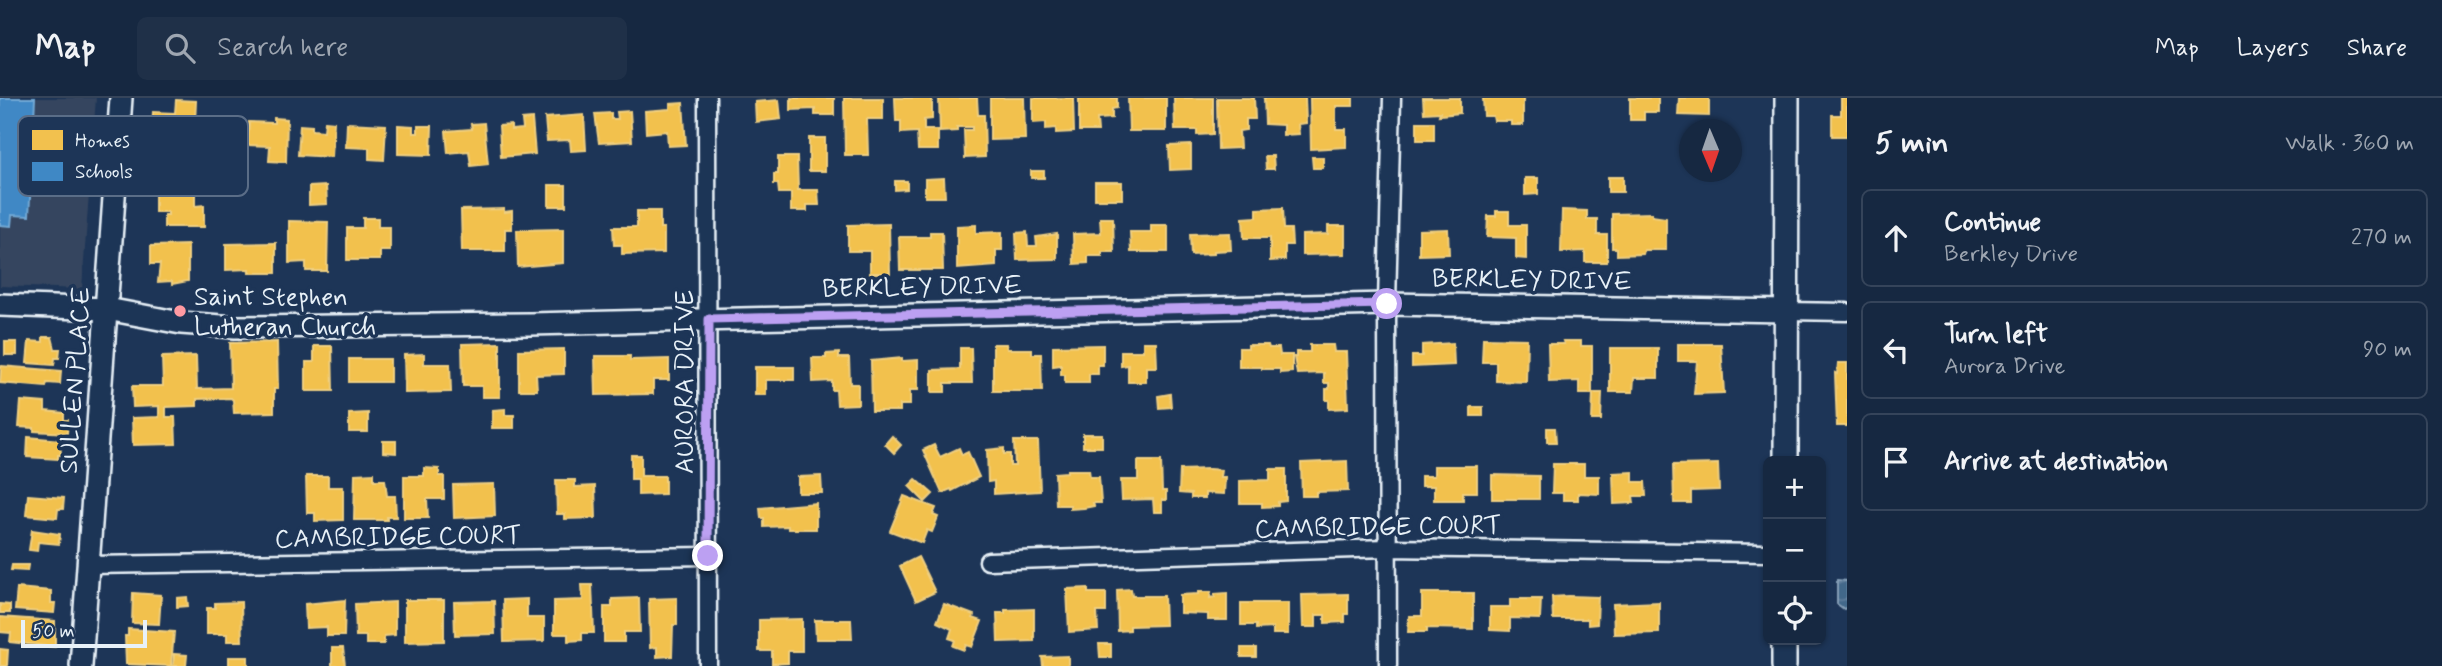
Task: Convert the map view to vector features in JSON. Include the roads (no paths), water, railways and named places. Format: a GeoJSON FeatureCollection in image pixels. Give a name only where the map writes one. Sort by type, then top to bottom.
{"type":"FeatureCollection","features":[{"type":"Feature","properties":{"kind":"main road"},"geometry":{"type":"LineString","coordinates":[[1786,456],[1787,98]]}},
{"type":"Feature","properties":{"kind":"main road"},"geometry":{"type":"LineString","coordinates":[[1784,645],[1784,666]]}},
{"type":"Feature","properties":{"kind":"street","name":"SULLEN PLACE"},"geometry":{"type":"LineString","coordinates":[[120,116],[121,98]]}},
{"type":"Feature","properties":{"kind":"street","name":"AURORA DRIVE"},"geometry":{"type":"LineString","coordinates":[[707,98],[708,666]]}},
{"type":"Feature","properties":{"kind":"street"},"geometry":{"type":"LineString","coordinates":[[1388,666],[1387,304],[1392,98]]}},
{"type":"Feature","properties":{"kind":"street","name":"SULLEN PLACE"},"geometry":{"type":"LineString","coordinates":[[81,666],[114,196]]}},
{"type":"Feature","properties":{"kind":"street","name":"BERKLEY DRIVE"},"geometry":{"type":"LineString","coordinates":[[0,304],[107,309],[181,323],[235,327],[1387,304],[1847,312]]}},
{"type":"Feature","properties":{"kind":"street","name":"CAMBRIDGE COURT"},"geometry":{"type":"LineString","coordinates":[[988,561],[1387,548],[1763,553]]}},
{"type":"Feature","properties":{"kind":"street","name":"CAMBRIDGE COURT"},"geometry":{"type":"LineString","coordinates":[[88,565],[708,556]]}},
{"type":"Feature","properties":{"kind":"water"},"geometry":{"type":"Polygon","coordinates":[[[1837,580],[1847,581],[1847,607],[1844,609],[1837,604],[1837,580]]]}},
{"type":"Feature","properties":{"kind":"place","name":"Saint Stephen Lutheran Church"},"geometry":{"type":"Point","coordinates":[180,311]}}]}
